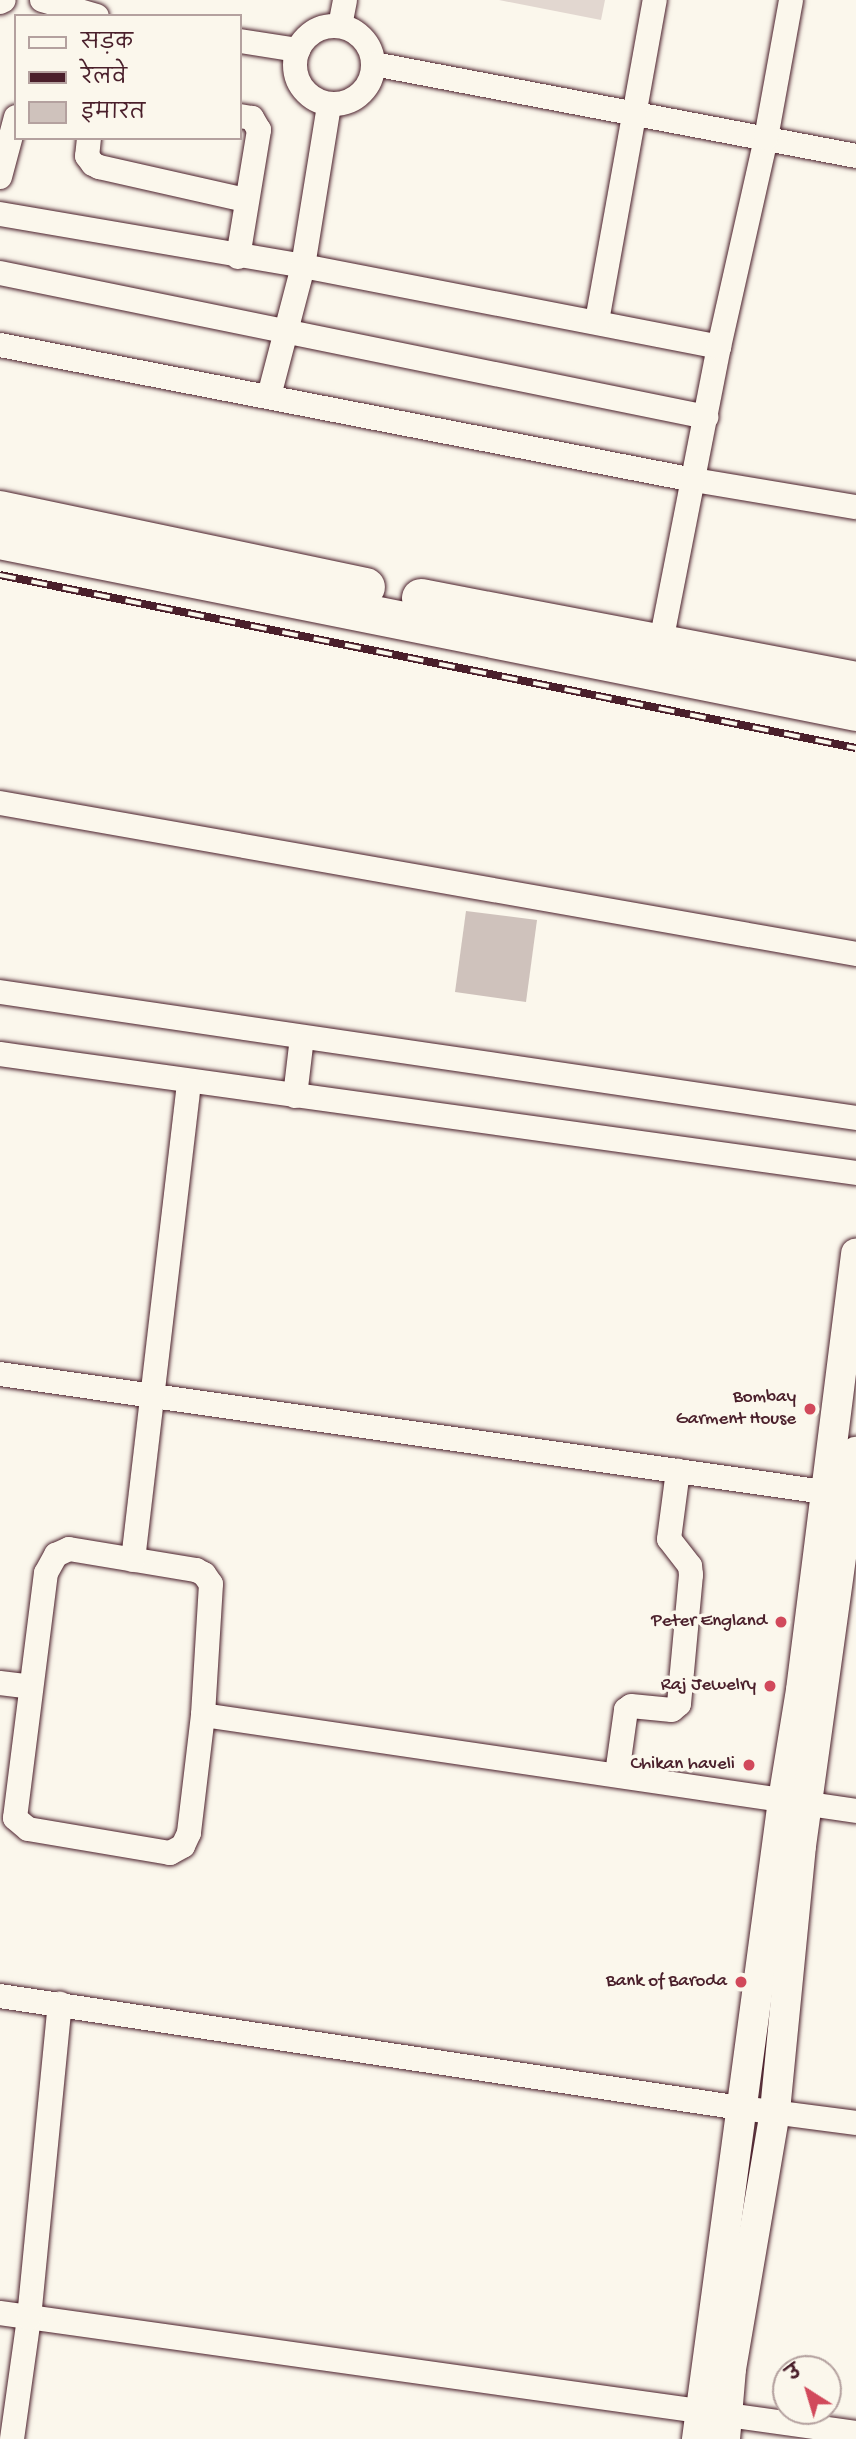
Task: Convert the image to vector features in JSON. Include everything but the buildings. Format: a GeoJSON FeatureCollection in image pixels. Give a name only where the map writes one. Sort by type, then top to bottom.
{"type":"FeatureCollection","features":[{"type":"Feature","properties":{"kind":"highway"},"geometry":{"type":"LineString","coordinates":[[0,510],[370,601],[856,712]]}},
{"type":"Feature","properties":{"kind":"highway"},"geometry":{"type":"LineString","coordinates":[[0,540],[370,601],[662,642],[856,681]]}},
{"type":"Feature","properties":{"kind":"street"},"geometry":{"type":"LineString","coordinates":[[340,26],[345,0]]}},
{"type":"Feature","properties":{"kind":"street"},"geometry":{"type":"LineString","coordinates":[[597,321],[655,0]]}},
{"type":"Feature","properties":{"kind":"street"},"geometry":{"type":"LineString","coordinates":[[662,642],[719,346],[766,138],[791,0]]}},
{"type":"Feature","properties":{"kind":"street"},"geometry":{"type":"LineString","coordinates":[[44,6],[86,14]]}},
{"type":"Feature","properties":{"kind":"street"},"geometry":{"type":"LineString","coordinates":[[340,26],[363,39],[374,64],[368,85],[351,101],[329,104],[312,99],[300,85],[294,68],[298,50],[308,36],[323,28],[340,26]]}},
{"type":"Feature","properties":{"kind":"street"},"geometry":{"type":"LineString","coordinates":[[242,41],[298,50]]}},
{"type":"Feature","properties":{"kind":"street"},"geometry":{"type":"LineString","coordinates":[[374,64],[856,156]]}},
{"type":"Feature","properties":{"kind":"street"},"geometry":{"type":"LineString","coordinates":[[270,396],[303,266],[329,104]]}},
{"type":"Feature","properties":{"kind":"street"},"geometry":{"type":"LineString","coordinates":[[238,257],[245,200],[259,130],[256,121],[242,117]]}},
{"type":"Feature","properties":{"kind":"street"},"geometry":{"type":"LineString","coordinates":[[0,177],[14,124]]}},
{"type":"Feature","properties":{"kind":"street"},"geometry":{"type":"LineString","coordinates":[[89,140],[87,152],[93,164],[245,200]]}},
{"type":"Feature","properties":{"kind":"street"},"geometry":{"type":"LineString","coordinates":[[0,214],[238,257],[303,266],[719,346]]}},
{"type":"Feature","properties":{"kind":"street"},"geometry":{"type":"LineString","coordinates":[[0,273],[706,417]]}},
{"type":"Feature","properties":{"kind":"street"},"geometry":{"type":"LineString","coordinates":[[0,345],[694,480],[856,507]]}},
{"type":"Feature","properties":{"kind":"street"},"geometry":{"type":"LineString","coordinates":[[0,803],[856,954]]}},
{"type":"Feature","properties":{"kind":"street"},"geometry":{"type":"LineString","coordinates":[[0,992],[856,1118]]}},
{"type":"Feature","properties":{"kind":"street"},"geometry":{"type":"LineString","coordinates":[[295,1096],[302,1037]]}},
{"type":"Feature","properties":{"kind":"street"},"geometry":{"type":"LineString","coordinates":[[0,1054],[856,1173]]}},
{"type":"Feature","properties":{"kind":"street"},"geometry":{"type":"LineString","coordinates":[[133,1560],[189,1081]]}},
{"type":"Feature","properties":{"kind":"street"},"geometry":{"type":"LineString","coordinates":[[844,1495],[856,1253]]}},
{"type":"Feature","properties":{"kind":"street"},"geometry":{"type":"LineString","coordinates":[[0,1374],[844,1495]]}},
{"type":"Feature","properties":{"kind":"street"},"geometry":{"type":"LineString","coordinates":[[713,2426],[731,2370],[775,2111],[800,1859],[796,1802],[802,1690],[844,1495],[856,1452]]}},
{"type":"Feature","properties":{"kind":"street"},"geometry":{"type":"LineString","coordinates":[[618,1774],[626,1710],[631,1706],[672,1710],[679,1704],[691,1575],[690,1566],[669,1539],[678,1471]]}},
{"type":"Feature","properties":{"kind":"street"},"geometry":{"type":"LineString","coordinates":[[69,1549],[196,1570],[204,1574],[211,1584],[203,1715],[189,1833],[183,1846],[164,1854],[28,1829],[18,1823],[15,1812],[31,1687],[46,1573],[56,1555],[69,1549]]}},
{"type":"Feature","properties":{"kind":"street"},"geometry":{"type":"LineString","coordinates":[[0,1683],[31,1687]]}},
{"type":"Feature","properties":{"kind":"street"},"geometry":{"type":"LineString","coordinates":[[203,1715],[856,1811]]}},
{"type":"Feature","properties":{"kind":"street"},"geometry":{"type":"LineString","coordinates":[[713,2426],[741,2108],[796,1802]]}},
{"type":"Feature","properties":{"kind":"street"},"geometry":{"type":"LineString","coordinates":[[0,1996],[856,2123]]}},
{"type":"Feature","properties":{"kind":"street"},"geometry":{"type":"LineString","coordinates":[[12,2439],[29,2318],[60,2004]]}},
{"type":"Feature","properties":{"kind":"street"},"geometry":{"type":"LineString","coordinates":[[0,2314],[713,2426],[828,2434],[856,2433]]}},
{"type":"Feature","properties":{"kind":"shaded area"},"geometry":{"type":"Polygon","coordinates":[[[499,0],[605,0],[601,20],[499,0]]]}},
{"type":"Feature","properties":{"kind":"railway"},"geometry":{"type":"LineString","coordinates":[[0,575],[856,748]]}},
{"type":"Feature","properties":{"kind":"place","name":"Bombay Garment House"},"geometry":{"type":"Point","coordinates":[810,1409]}},
{"type":"Feature","properties":{"kind":"place","name":"Peter England"},"geometry":{"type":"Point","coordinates":[781,1622]}},
{"type":"Feature","properties":{"kind":"place","name":"Raj Jewelry"},"geometry":{"type":"Point","coordinates":[770,1686]}},
{"type":"Feature","properties":{"kind":"place","name":"Chikan haveli"},"geometry":{"type":"Point","coordinates":[749,1765]}},
{"type":"Feature","properties":{"kind":"place","name":"Bank of Baroda"},"geometry":{"type":"Point","coordinates":[741,1982]}}]}
